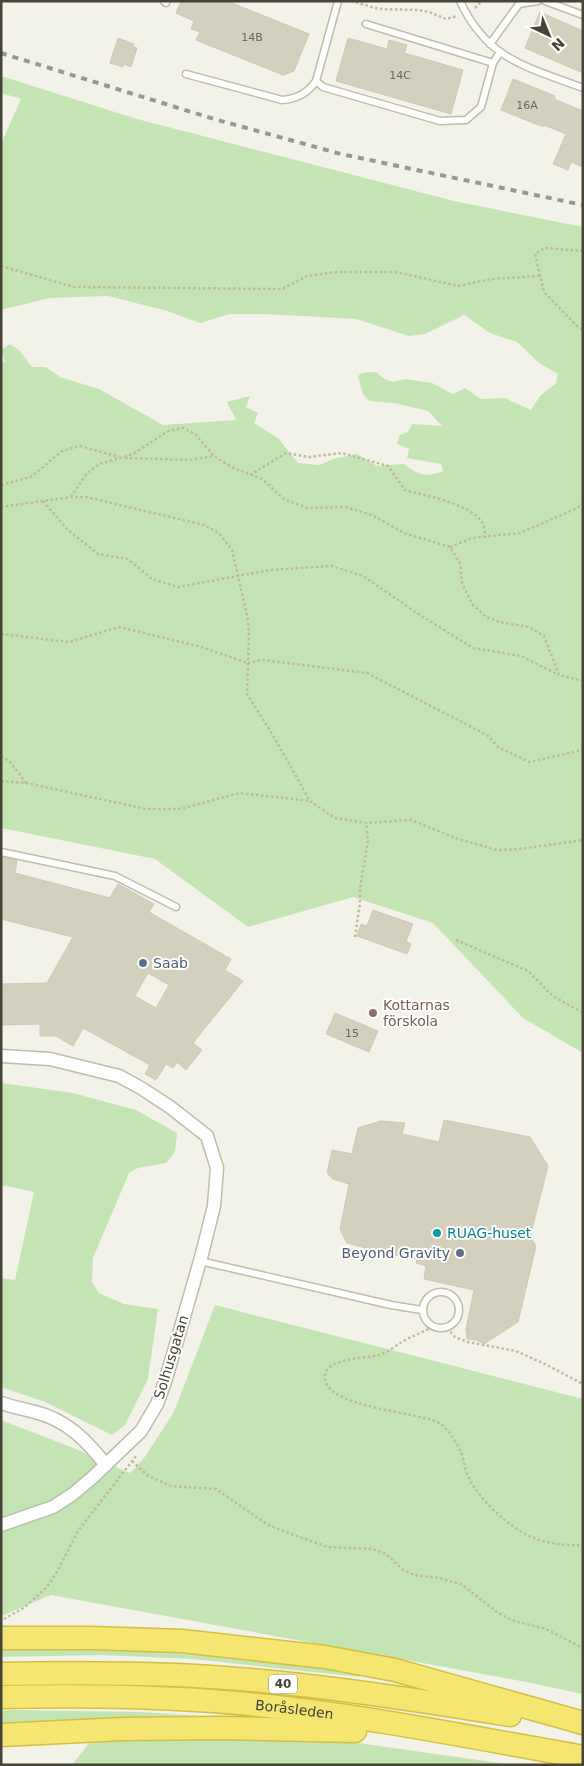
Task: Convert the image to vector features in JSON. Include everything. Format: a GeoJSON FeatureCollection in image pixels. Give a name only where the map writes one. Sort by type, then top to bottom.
{"type":"FeatureCollection","features":[{"type":"Feature","properties":{"kind":"highway"},"geometry":{"type":"LineString","coordinates":[[1,1638],[182,1641],[326,1657],[395,1670],[583,1724]]}},
{"type":"Feature","properties":{"kind":"highway","name":"Boråsleden"},"geometry":{"type":"LineString","coordinates":[[1,1674],[177,1675],[262,1682],[357,1692],[583,1724]]}},
{"type":"Feature","properties":{"kind":"highway","name":"Boråsleden"},"geometry":{"type":"LineString","coordinates":[[1,1697],[78,1696],[152,1698],[258,1705],[347,1717],[583,1757]]}},
{"type":"Feature","properties":{"kind":"highway"},"geometry":{"type":"LineString","coordinates":[[1,1735],[122,1729],[223,1728],[456,1735]]}},
{"type":"Feature","properties":{"kind":"street","name":"Solhusgatan"},"geometry":{"type":"LineString","coordinates":[[1,1056],[50,1060],[119,1076],[170,1107],[207,1136],[217,1168],[214,1206],[166,1379],[157,1404],[141,1431],[73,1494],[53,1507],[1,1526]]}},
{"type":"Feature","properties":{"kind":"street"},"geometry":{"type":"LineString","coordinates":[[1,1403],[19,1410],[36,1412],[60,1422],[80,1435],[106,1465]]}},
{"type":"Feature","properties":{"kind":"lane"},"geometry":{"type":"LineString","coordinates":[[186,74],[282,100],[294,99],[311,89],[316,81],[338,1]]}},
{"type":"Feature","properties":{"kind":"lane"},"geometry":{"type":"LineString","coordinates":[[460,1],[473,27],[500,52],[516,62],[583,88]]}},
{"type":"Feature","properties":{"kind":"lane"},"geometry":{"type":"LineString","coordinates":[[490,44],[519,4],[538,1]]}},
{"type":"Feature","properties":{"kind":"lane"},"geometry":{"type":"LineString","coordinates":[[545,1],[583,15]]}},
{"type":"Feature","properties":{"kind":"lane"},"geometry":{"type":"LineString","coordinates":[[366,24],[493,63]]}},
{"type":"Feature","properties":{"kind":"lane"},"geometry":{"type":"LineString","coordinates":[[316,81],[332,90],[440,121],[456,122],[466,120],[481,107],[493,63],[500,52]]}},
{"type":"Feature","properties":{"kind":"lane"},"geometry":{"type":"LineString","coordinates":[[1,852],[115,876],[176,907]]}},
{"type":"Feature","properties":{"kind":"lane"},"geometry":{"type":"LineString","coordinates":[[200,1261],[391,1305],[422,1310]]}},
{"type":"Feature","properties":{"kind":"lane"},"geometry":{"type":"LineString","coordinates":[[442,1292],[449,1293],[454,1297],[460,1311],[454,1324],[440,1329],[427,1323],[423,1317],[422,1310],[428,1296],[442,1292]]}},
{"type":"Feature","properties":{"kind":"path"},"geometry":{"type":"LineString","coordinates":[[351,1],[379,9],[419,10],[446,19],[477,8],[482,1]]}},
{"type":"Feature","properties":{"kind":"path"},"geometry":{"type":"LineString","coordinates":[[583,251],[545,248],[535,254],[544,292],[579,328],[583,329]]}},
{"type":"Feature","properties":{"kind":"path"},"geometry":{"type":"LineString","coordinates":[[1,266],[74,287],[282,289],[307,276],[336,272],[396,272],[458,286],[491,279],[540,276]]}},
{"type":"Feature","properties":{"kind":"path"},"geometry":{"type":"LineString","coordinates":[[71,497],[87,473],[100,464],[134,454],[168,430],[183,428],[195,434],[214,456],[231,467],[262,479],[284,498],[307,508],[346,507],[374,516],[404,533],[450,547],[472,538],[520,533],[576,509],[583,504]]}},
{"type":"Feature","properties":{"kind":"path"},"geometry":{"type":"LineString","coordinates":[[1,485],[31,477],[62,451],[80,446],[121,458],[189,460],[214,456]]}},
{"type":"Feature","properties":{"kind":"path"},"geometry":{"type":"LineString","coordinates":[[250,475],[286,453],[309,457],[342,453],[388,466],[405,490],[437,497],[468,510],[482,522],[486,537]]}},
{"type":"Feature","properties":{"kind":"path"},"geometry":{"type":"LineString","coordinates":[[1,507],[71,497],[86,497],[204,525],[219,533],[232,550],[249,632],[246,694],[271,732],[310,801],[334,818],[366,823],[411,820],[458,839],[497,850],[520,849],[583,840]]}},
{"type":"Feature","properties":{"kind":"path"},"geometry":{"type":"LineString","coordinates":[[43,501],[68,530],[98,554],[128,559],[152,579],[178,587],[270,570],[331,566],[363,576],[473,648],[521,656],[559,675],[583,681]]}},
{"type":"Feature","properties":{"kind":"path"},"geometry":{"type":"LineString","coordinates":[[450,547],[460,564],[462,583],[472,604],[486,617],[500,622],[529,627],[544,636],[559,675]]}},
{"type":"Feature","properties":{"kind":"path"},"geometry":{"type":"LineString","coordinates":[[1,634],[69,642],[90,634],[118,627],[198,646],[248,663],[263,660],[367,673],[487,735],[498,748],[529,762],[583,750]]}},
{"type":"Feature","properties":{"kind":"path"},"geometry":{"type":"LineString","coordinates":[[1,756],[10,762],[26,783]]}},
{"type":"Feature","properties":{"kind":"path"},"geometry":{"type":"LineString","coordinates":[[1,781],[26,783],[146,809],[180,809],[240,793],[310,801]]}},
{"type":"Feature","properties":{"kind":"path"},"geometry":{"type":"LineString","coordinates":[[355,937],[360,903],[360,888],[363,880],[368,841],[366,823]]}},
{"type":"Feature","properties":{"kind":"path"},"geometry":{"type":"LineString","coordinates":[[456,940],[528,971],[553,996],[583,1013]]}},
{"type":"Feature","properties":{"kind":"path"},"geometry":{"type":"LineString","coordinates":[[433,1327],[380,1355],[352,1359],[331,1366],[325,1372],[325,1380],[328,1387],[350,1400],[390,1412],[432,1419],[442,1425],[460,1451],[467,1474],[478,1494],[505,1520],[533,1538],[558,1544],[583,1545]]}},
{"type":"Feature","properties":{"kind":"path"},"geometry":{"type":"LineString","coordinates":[[447,1328],[455,1337],[468,1342],[516,1351],[583,1384]]}},
{"type":"Feature","properties":{"kind":"path"},"geometry":{"type":"LineString","coordinates":[[132,1461],[147,1475],[170,1486],[216,1489],[268,1525],[294,1535],[328,1547],[373,1549],[386,1554],[402,1569],[414,1575],[439,1578],[461,1584],[497,1612],[511,1620],[546,1629],[583,1648]]}},
{"type":"Feature","properties":{"kind":"green space"},"geometry":{"type":"Polygon","coordinates":[[[1,76],[137,119],[454,201],[583,227],[583,1053],[523,1018],[433,923],[353,897],[248,927],[155,859],[1,828],[1,362],[5,362],[1,350],[10,344],[20,351],[32,367],[46,367],[60,377],[99,389],[163,425],[236,420],[227,402],[250,396],[246,407],[258,413],[254,423],[278,438],[298,463],[319,465],[333,459],[357,454],[377,466],[404,464],[418,473],[427,475],[443,471],[441,464],[407,458],[409,449],[397,444],[400,435],[408,432],[412,424],[442,426],[428,411],[394,403],[370,401],[363,394],[358,376],[362,373],[376,372],[386,380],[393,382],[405,379],[432,383],[453,394],[465,388],[481,399],[505,398],[531,410],[540,396],[556,383],[558,374],[539,363],[517,342],[490,333],[464,315],[425,334],[409,336],[356,319],[230,314],[200,323],[167,311],[108,296],[50,298],[1,310],[1,144],[21,99],[1,93],[1,76]]]}},
{"type":"Feature","properties":{"kind":"green space"},"geometry":{"type":"Polygon","coordinates":[[[1,1083],[73,1093],[136,1110],[177,1133],[175,1152],[166,1163],[138,1168],[129,1173],[93,1258],[92,1282],[99,1293],[124,1304],[158,1309],[148,1379],[125,1425],[112,1435],[45,1402],[1,1387],[1,1278],[15,1280],[34,1192],[1,1185],[1,1083]]]}},
{"type":"Feature","properties":{"kind":"green space"},"geometry":{"type":"Polygon","coordinates":[[[215,1305],[583,1399],[583,1694],[51,1595],[1,1616],[1,1420],[71,1447],[130,1473],[144,1458],[174,1412],[215,1305]]]}},
{"type":"Feature","properties":{"kind":"green space"},"geometry":{"type":"Polygon","coordinates":[[[1,1648],[127,1650],[202,1654],[281,1663],[360,1675],[360,1677],[192,1659],[100,1655],[1,1657],[1,1648]]]}},
{"type":"Feature","properties":{"kind":"green space"},"geometry":{"type":"Polygon","coordinates":[[[1,1711],[140,1712],[222,1717],[1,1725],[1,1711]]]}},
{"type":"Feature","properties":{"kind":"green space"},"geometry":{"type":"Polygon","coordinates":[[[246,1736],[351,1742],[513,1765],[72,1765],[90,1742],[246,1736]]]}},
{"type":"Feature","properties":{"kind":"building"},"geometry":{"type":"Polygon","coordinates":[[[181,1],[227,1],[309,34],[294,71],[283,75],[196,40],[200,32],[191,29],[194,21],[176,13],[181,1]]]}},
{"type":"Feature","properties":{"kind":"building"},"geometry":{"type":"Polygon","coordinates":[[[540,12],[583,31],[583,73],[525,48],[540,12]]]}},
{"type":"Feature","properties":{"kind":"building"},"geometry":{"type":"Polygon","coordinates":[[[118,38],[134,44],[133,47],[137,48],[131,67],[110,63],[118,38]]]}},
{"type":"Feature","properties":{"kind":"building"},"geometry":{"type":"Polygon","coordinates":[[[348,38],[387,49],[389,40],[407,45],[404,53],[463,70],[451,114],[336,81],[348,38]]]}},
{"type":"Feature","properties":{"kind":"building"},"geometry":{"type":"Polygon","coordinates":[[[513,79],[555,96],[554,99],[583,111],[583,167],[571,162],[568,170],[553,164],[566,134],[501,110],[513,79]]]}},
{"type":"Feature","properties":{"kind":"building","name":"Saab"},"geometry":{"type":"Polygon","coordinates":[[[1,857],[17,860],[15,873],[110,898],[118,884],[154,904],[149,912],[231,959],[225,970],[243,981],[193,1043],[202,1050],[186,1070],[177,1062],[173,1068],[166,1064],[156,1080],[145,1074],[150,1065],[83,1028],[73,1046],[56,1036],[40,1036],[40,1024],[1,1025],[1,984],[47,983],[73,937],[1,919],[1,857]],[[148,973],[135,996],[156,1008],[169,985],[148,973]]]}},
{"type":"Feature","properties":{"kind":"building"},"geometry":{"type":"Polygon","coordinates":[[[373,910],[413,924],[406,941],[411,944],[407,954],[357,936],[361,924],[367,926],[373,910]]]}},
{"type":"Feature","properties":{"kind":"building"},"geometry":{"type":"Polygon","coordinates":[[[335,1013],[378,1031],[369,1052],[326,1034],[335,1013]]]}},
{"type":"Feature","properties":{"kind":"building","name":"RUAG-huset"},"geometry":{"type":"Polygon","coordinates":[[[444,1120],[530,1137],[548,1166],[530,1237],[536,1246],[518,1322],[484,1344],[477,1340],[467,1339],[466,1329],[474,1290],[424,1279],[426,1266],[416,1263],[417,1259],[379,1252],[377,1256],[364,1254],[366,1248],[347,1243],[340,1229],[349,1184],[333,1179],[327,1173],[332,1150],[352,1154],[358,1128],[381,1121],[405,1123],[402,1134],[439,1142],[444,1120]]]}},
{"type":"Feature","properties":{"kind":"railway"},"geometry":{"type":"LineString","coordinates":[[1,53],[214,119],[341,154],[583,205]]}},
{"type":"Feature","properties":{"kind":"place","name":"Saab"},"geometry":{"type":"Point","coordinates":[143,963]}},
{"type":"Feature","properties":{"kind":"place","name":"Kottarnas förskola"},"geometry":{"type":"Point","coordinates":[373,1013]}},
{"type":"Feature","properties":{"kind":"place","name":"RUAG-huset"},"geometry":{"type":"Point","coordinates":[437,1233]}},
{"type":"Feature","properties":{"kind":"place","name":"Beyond Gravity"},"geometry":{"type":"Point","coordinates":[460,1253]}}]}
